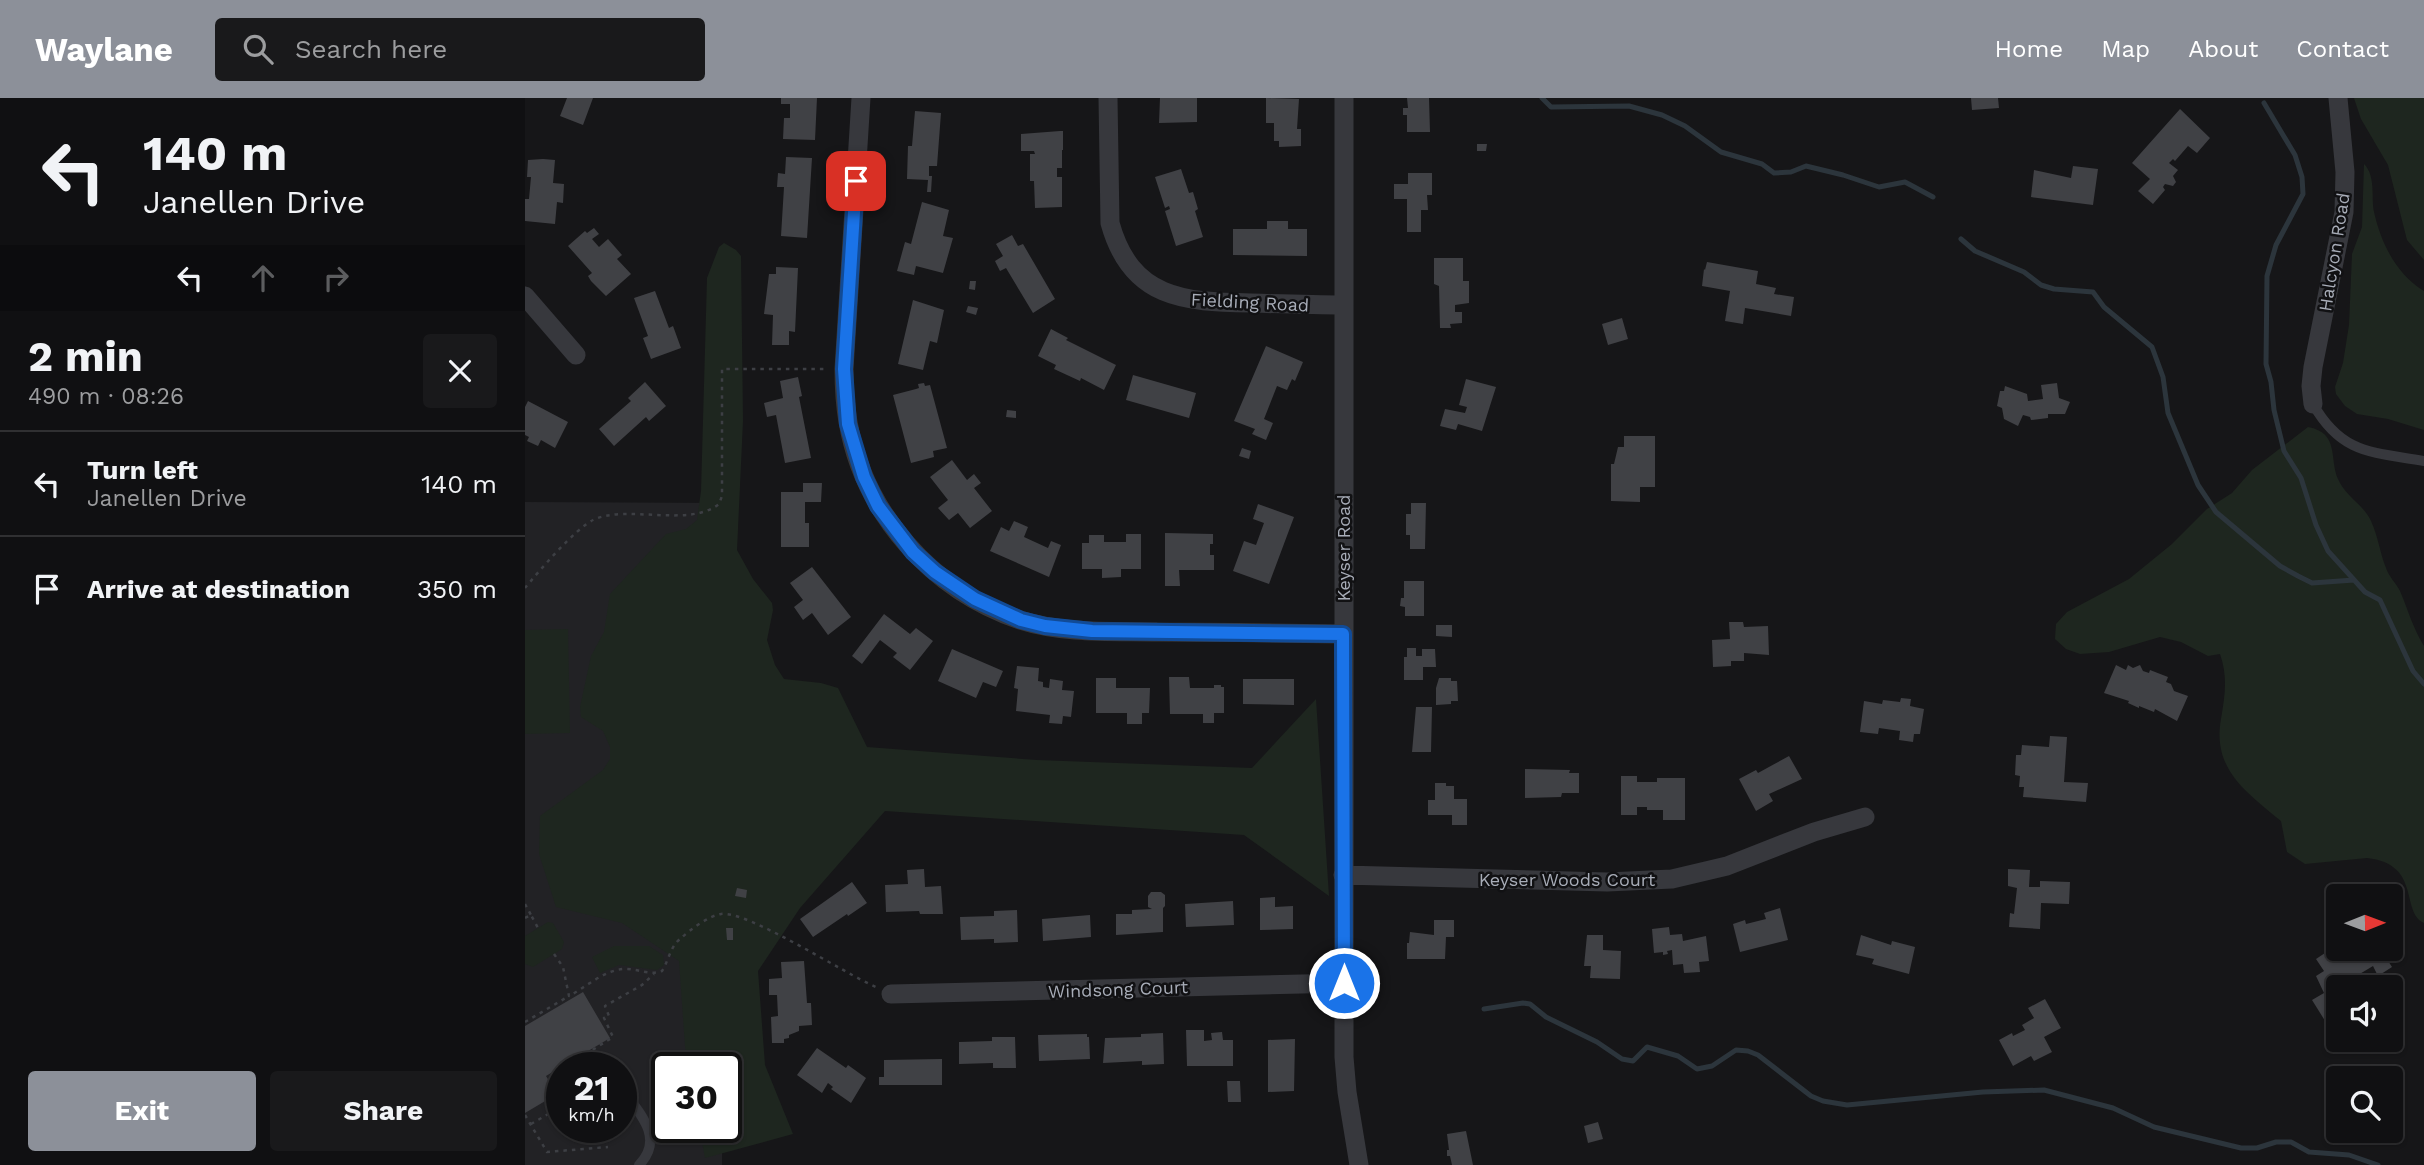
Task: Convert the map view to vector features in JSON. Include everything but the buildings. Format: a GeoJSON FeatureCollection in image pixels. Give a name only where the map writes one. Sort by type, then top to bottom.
{"type":"FeatureCollection","features":[{"type":"Feature","properties":{"kind":"street"},"geometry":{"type":"LineString","coordinates":[[861,98],[844,369],[845,402],[848,424],[864,477],[878,506],[913,552],[960,590],[1021,620],[1045,626],[1092,631],[1343,634]]}},
{"type":"Feature","properties":{"kind":"street","name":"Fielding Road"},"geometry":{"type":"LineString","coordinates":[[1108,98],[1110,223],[1122,254],[1140,276],[1164,293],[1202,302],[1344,305]]}},
{"type":"Feature","properties":{"kind":"street","name":"Keyser Road"},"geometry":{"type":"LineString","coordinates":[[1344,98],[1344,983],[1347,1092],[1359,1165]]}},
{"type":"Feature","properties":{"kind":"street","name":"Halcyon Road"},"geometry":{"type":"LineString","coordinates":[[2313,404],[2313,367],[2344,212],[2345,172],[2338,98]]}},
{"type":"Feature","properties":{"kind":"street"},"geometry":{"type":"LineString","coordinates":[[525,296],[576,355]]}},
{"type":"Feature","properties":{"kind":"street","name":"Keyser Woods Court"},"geometry":{"type":"LineString","coordinates":[[1343,875],[1607,882],[1672,879],[1727,866],[1814,832],[1865,817]]}},
{"type":"Feature","properties":{"kind":"street","name":"Windsong Court"},"geometry":{"type":"LineString","coordinates":[[891,994],[1344,983]]}},
{"type":"Feature","properties":{"kind":"lane"},"geometry":{"type":"LineString","coordinates":[[2313,404],[2323,421],[2355,447],[2379,455],[2424,461]]}},
{"type":"Feature","properties":{"kind":"lane"},"geometry":{"type":"LineString","coordinates":[[637,1110],[651,1134],[648,1153],[639,1165]]}},
{"type":"Feature","properties":{"kind":"path"},"geometry":{"type":"LineString","coordinates":[[525,588],[582,528],[594,520],[618,515],[651,516],[705,512],[719,504],[722,496],[722,369],[832,369]]}},
{"type":"Feature","properties":{"kind":"path"},"geometry":{"type":"LineString","coordinates":[[525,904],[538,928]]}},
{"type":"Feature","properties":{"kind":"path"},"geometry":{"type":"LineString","coordinates":[[525,1022],[615,971],[662,971],[670,951],[679,939],[719,914],[731,914],[754,922],[863,982],[891,994]]}},
{"type":"Feature","properties":{"kind":"path"},"geometry":{"type":"LineString","coordinates":[[525,918],[531,915]]}},
{"type":"Feature","properties":{"kind":"path"},"geometry":{"type":"LineString","coordinates":[[554,954],[562,967],[569,996]]}},
{"type":"Feature","properties":{"kind":"path"},"geometry":{"type":"LineString","coordinates":[[589,1052],[613,1037],[604,1018],[609,1016],[605,1006],[642,985],[655,973]]}},
{"type":"Feature","properties":{"kind":"path"},"geometry":{"type":"LineString","coordinates":[[525,1115],[547,1152],[608,1147]]}},
{"type":"Feature","properties":{"kind":"path"},"geometry":{"type":"LineString","coordinates":[[531,1124],[546,1115]]}},
{"type":"Feature","properties":{"kind":"shaded area"},"geometry":{"type":"Polygon","coordinates":[[[2354,98],[2424,98],[2424,260],[2407,240],[2388,165],[2361,119],[2354,98]]]}},
{"type":"Feature","properties":{"kind":"shaded area"},"geometry":{"type":"Polygon","coordinates":[[[2364,164],[2370,174],[2374,212],[2391,257],[2405,276],[2424,291],[2424,430],[2388,419],[2357,414],[2345,406],[2336,394],[2335,387],[2343,363],[2349,325],[2352,254],[2362,227],[2364,164]]]}},
{"type":"Feature","properties":{"kind":"shaded area"},"geometry":{"type":"Polygon","coordinates":[[[724,243],[741,256],[743,421],[737,550],[753,579],[772,603],[767,640],[775,665],[784,679],[821,683],[838,688],[867,747],[1037,760],[1252,768],[1316,699],[1329,896],[1244,835],[885,811],[800,908],[758,971],[765,1065],[793,1134],[705,1158],[702,1143],[742,1143],[742,1052],[686,1052],[679,961],[622,923],[556,907],[539,854],[540,816],[603,770],[610,759],[610,747],[603,731],[581,717],[580,707],[591,656],[604,632],[610,594],[666,534],[686,529],[697,520],[701,491],[707,278],[719,247],[724,243]]]}},
{"type":"Feature","properties":{"kind":"shaded area"},"geometry":{"type":"Polygon","coordinates":[[[2308,427],[2318,430],[2329,441],[2338,479],[2371,521],[2387,571],[2400,591],[2424,646],[2424,923],[2413,909],[2403,878],[2396,869],[2384,862],[2367,858],[2305,864],[2287,852],[2281,821],[2244,789],[2227,766],[2222,752],[2220,737],[2225,678],[2220,654],[2208,656],[2181,642],[2160,637],[2109,652],[2080,654],[2066,649],[2055,639],[2056,624],[2067,612],[2129,579],[2172,544],[2207,509],[2232,493],[2252,470],[2308,427]]]}},
{"type":"Feature","properties":{"kind":"shaded area"},"geometry":{"type":"Polygon","coordinates":[[[525,502],[723,503],[722,1052],[651,1052],[651,1143],[722,1143],[722,1165],[525,1165],[525,502]]]}},
{"type":"Feature","properties":{"kind":"shaded area"},"geometry":{"type":"Polygon","coordinates":[[[568,629],[570,733],[525,734],[525,630],[568,629]]]}},
{"type":"Feature","properties":{"kind":"shaded area"},"geometry":{"type":"Polygon","coordinates":[[[548,922],[553,923],[564,942],[562,949],[533,967],[525,964],[525,936],[548,922]]]}},
{"type":"Feature","properties":{"kind":"shaded area"},"geometry":{"type":"Polygon","coordinates":[[[614,946],[649,946],[663,955],[664,965],[657,970],[619,965],[600,973],[592,957],[614,946]]]}},
{"type":"Feature","properties":{"kind":"waterway"},"geometry":{"type":"LineString","coordinates":[[1542,98],[1551,107],[1629,106],[1662,115],[1685,126],[1721,152],[1762,164],[1774,173],[1791,172],[1806,166],[1879,187],[1905,182],[1933,197]]}},
{"type":"Feature","properties":{"kind":"waterway"},"geometry":{"type":"LineString","coordinates":[[2264,103],[2295,155],[2302,177],[2303,194],[2276,245],[2267,276],[2266,364],[2284,451],[2301,478],[2316,525],[2328,551],[2365,592],[2380,600],[2413,671],[2424,684]]}},
{"type":"Feature","properties":{"kind":"waterway"},"geometry":{"type":"LineString","coordinates":[[1961,239],[1975,251],[2024,272],[2041,285],[2054,289],[2093,292],[2104,307],[2152,347],[2163,377],[2168,413],[2198,485],[2216,512],[2280,566],[2312,583],[2354,580]]}},
{"type":"Feature","properties":{"kind":"waterway"},"geometry":{"type":"LineString","coordinates":[[1484,1009],[1530,1004],[1546,1017],[1597,1042],[1622,1059],[1633,1061],[1647,1047],[1678,1056],[1697,1069],[1712,1066],[1736,1050],[1748,1051],[1758,1055],[1811,1096],[1823,1101],[1847,1105],[1983,1092],[2044,1090],[2113,1108],[2154,1127],[2241,1148],[2291,1142],[2309,1152],[2349,1155],[2378,1165]]}},
{"type":"Feature","properties":{"kind":"route"},"geometry":{"type":"LineString","coordinates":[[856,181],[844,369],[848,424],[855,453],[878,506],[913,552],[935,572],[975,599],[1021,620],[1045,626],[1092,631],[1343,634],[1344,983]]}}]}
